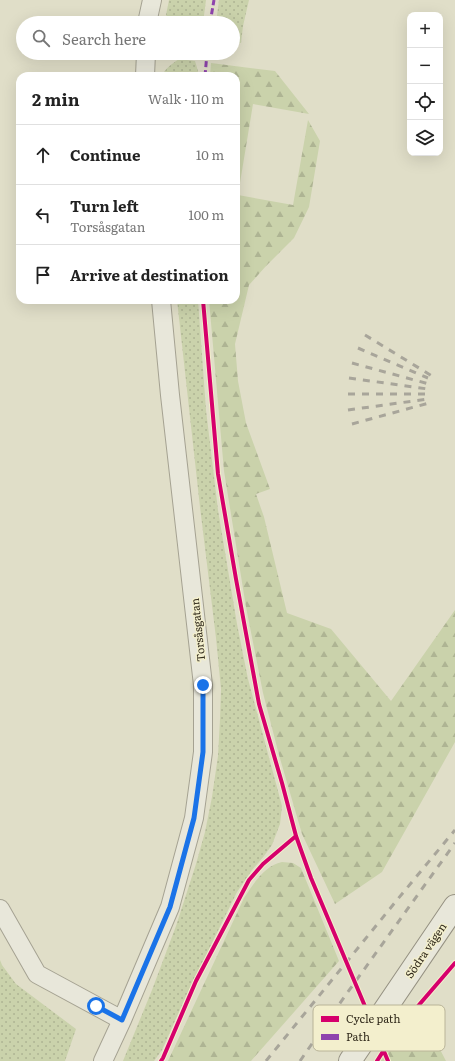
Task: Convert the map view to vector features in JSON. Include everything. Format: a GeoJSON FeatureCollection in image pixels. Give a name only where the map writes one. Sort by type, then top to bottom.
{"type":"FeatureCollection","features":[{"type":"Feature","properties":{"kind":"main road","name":"Södra vägen"},"geometry":{"type":"LineString","coordinates":[[388,1005],[455,906]]}},
{"type":"Feature","properties":{"kind":"main road","name":"Södra vägen"},"geometry":{"type":"LineString","coordinates":[[396,994],[455,931]]}},
{"type":"Feature","properties":{"kind":"main road","name":"Södra vägen"},"geometry":{"type":"LineString","coordinates":[[350,1061],[357,1051]]}},
{"type":"Feature","properties":{"kind":"street"},"geometry":{"type":"LineString","coordinates":[[149,16],[152,0]]}},
{"type":"Feature","properties":{"kind":"street"},"geometry":{"type":"LineString","coordinates":[[145,72],[146,60]]}},
{"type":"Feature","properties":{"kind":"street","name":"Torsåsgatan"},"geometry":{"type":"LineString","coordinates":[[103,1061],[170,907],[194,818],[203,752],[203,685],[170,396],[161,304]]}},
{"type":"Feature","properties":{"kind":"street"},"geometry":{"type":"LineString","coordinates":[[0,909],[37,974],[122,1020]]}},
{"type":"Feature","properties":{"kind":"green space"},"geometry":{"type":"Polygon","coordinates":[[[169,0],[206,0],[204,16],[166,15],[169,0]]]}},
{"type":"Feature","properties":{"kind":"green space"},"geometry":{"type":"Polygon","coordinates":[[[219,0],[249,0],[241,43],[240,16],[217,16],[219,0]]]}},
{"type":"Feature","properties":{"kind":"green space"},"geometry":{"type":"Polygon","coordinates":[[[177,60],[195,61],[198,72],[164,72],[171,64],[177,60]]]}},
{"type":"Feature","properties":{"kind":"green space"},"geometry":{"type":"Polygon","coordinates":[[[211,63],[275,71],[309,114],[253,104],[240,183],[240,72],[210,72],[211,63]]]}},
{"type":"Feature","properties":{"kind":"green space"},"geometry":{"type":"Polygon","coordinates":[[[308,120],[320,141],[309,207],[294,238],[249,285],[235,344],[238,381],[246,423],[270,489],[256,494],[264,517],[287,613],[331,629],[391,701],[455,610],[455,742],[382,872],[335,904],[302,834],[263,693],[246,607],[224,471],[209,304],[240,304],[240,195],[293,205],[308,120]]]}},
{"type":"Feature","properties":{"kind":"green space"},"geometry":{"type":"Polygon","coordinates":[[[177,304],[198,304],[206,410],[218,510],[237,624],[248,679],[282,806],[280,824],[272,845],[237,892],[186,996],[162,1050],[154,1061],[123,1061],[176,926],[196,864],[205,832],[218,756],[221,689],[177,304]]]}},
{"type":"Feature","properties":{"kind":"green space"},"geometry":{"type":"Polygon","coordinates":[[[282,862],[293,863],[301,868],[339,961],[251,1061],[168,1061],[244,898],[265,871],[282,862]]]}},
{"type":"Feature","properties":{"kind":"green space"},"geometry":{"type":"Polygon","coordinates":[[[0,960],[16,984],[76,1029],[65,1061],[0,1061],[0,960]]]}},
{"type":"Feature","properties":{"kind":"green space"},"geometry":{"type":"Polygon","coordinates":[[[383,1051],[441,1051],[446,1061],[377,1061],[383,1051]]]}},
{"type":"Feature","properties":{"kind":"railway"},"geometry":{"type":"LineString","coordinates":[[365,335],[432,376]]}},
{"type":"Feature","properties":{"kind":"railway"},"geometry":{"type":"LineString","coordinates":[[358,348],[428,378]]}},
{"type":"Feature","properties":{"kind":"railway"},"geometry":{"type":"LineString","coordinates":[[352,363],[429,384]]}},
{"type":"Feature","properties":{"kind":"railway"},"geometry":{"type":"LineString","coordinates":[[349,378],[428,389]]}},
{"type":"Feature","properties":{"kind":"railway"},"geometry":{"type":"LineString","coordinates":[[348,394],[427,394]]}},
{"type":"Feature","properties":{"kind":"railway"},"geometry":{"type":"LineString","coordinates":[[348,410],[428,399]]}},
{"type":"Feature","properties":{"kind":"railway"},"geometry":{"type":"LineString","coordinates":[[352,424],[429,403]]}},
{"type":"Feature","properties":{"kind":"railway"},"geometry":{"type":"LineString","coordinates":[[266,1061],[455,830]]}},
{"type":"Feature","properties":{"kind":"railway"},"geometry":{"type":"LineString","coordinates":[[339,1005],[455,843]]}},
{"type":"Feature","properties":{"kind":"railway"},"geometry":{"type":"LineString","coordinates":[[300,1061],[313,1042]]}},
{"type":"Feature","properties":{"kind":"marked path"},"geometry":{"type":"LineString","coordinates":[[211,16],[214,0]]}},
{"type":"Feature","properties":{"kind":"marked path"},"geometry":{"type":"LineString","coordinates":[[205,72],[206,60]]}},
{"type":"Feature","properties":{"kind":"cycle path"},"geometry":{"type":"LineString","coordinates":[[203,304],[218,474],[259,704],[296,836],[311,878],[364,1005]]}},
{"type":"Feature","properties":{"kind":"cycle path"},"geometry":{"type":"LineString","coordinates":[[161,1061],[196,981],[249,880],[263,864],[296,836]]}},
{"type":"Feature","properties":{"kind":"cycle path"},"geometry":{"type":"LineString","coordinates":[[419,1005],[455,963]]}},
{"type":"Feature","properties":{"kind":"cycle path"},"geometry":{"type":"LineString","coordinates":[[377,1061],[383,1051]]}},
{"type":"Feature","properties":{"kind":"cycle path"},"geometry":{"type":"LineString","coordinates":[[384,1051],[388,1061]]}},
{"type":"Feature","properties":{"kind":"route"},"geometry":{"type":"LineString","coordinates":[[96,1006],[122,1020],[170,907],[194,818],[203,752],[203,685]]}}]}
